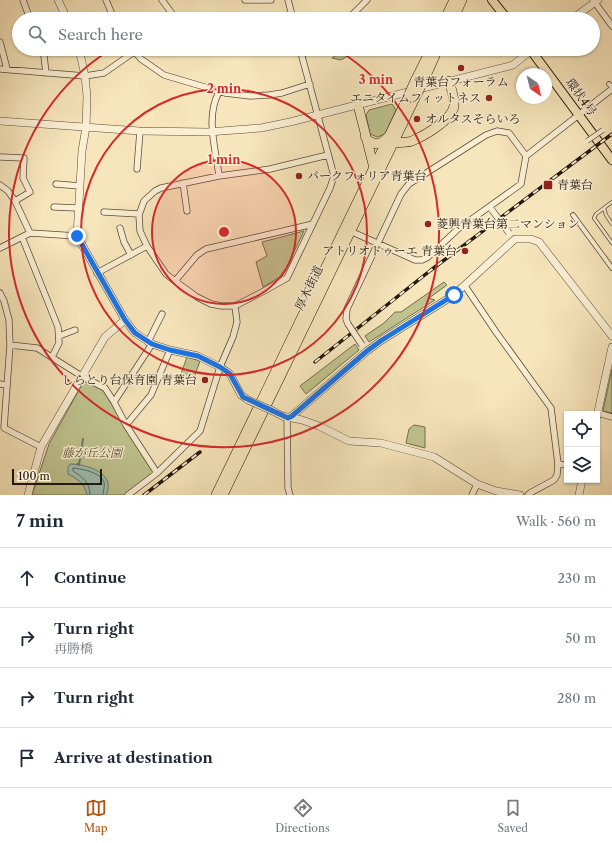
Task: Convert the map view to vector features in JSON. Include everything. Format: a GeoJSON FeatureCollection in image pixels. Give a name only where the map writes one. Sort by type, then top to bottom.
{"type":"FeatureCollection","features":[{"type":"Feature","properties":{"kind":"highway"},"geometry":{"type":"LineString","coordinates":[[448,12],[454,0]]}},
{"type":"Feature","properties":{"kind":"highway"},"geometry":{"type":"LineString","coordinates":[[456,12],[462,0]]}},
{"type":"Feature","properties":{"kind":"highway","name":"厚木街道"},"geometry":{"type":"LineString","coordinates":[[216,495],[374,168],[402,125],[415,81],[428,56]]}},
{"type":"Feature","properties":{"kind":"highway","name":"厚木街道"},"geometry":{"type":"LineString","coordinates":[[223,495],[350,231],[410,100],[425,78],[435,56]]}},
{"type":"Feature","properties":{"kind":"highway"},"geometry":{"type":"LineString","coordinates":[[365,136],[367,140],[376,144],[391,140],[410,141],[420,137],[443,122],[450,116],[454,106],[449,81]]}},
{"type":"Feature","properties":{"kind":"highway"},"geometry":{"type":"LineString","coordinates":[[358,105],[374,168]]}},
{"type":"Feature","properties":{"kind":"highway"},"geometry":{"type":"LineString","coordinates":[[402,125],[407,134],[420,137]]}},
{"type":"Feature","properties":{"kind":"main road"},"geometry":{"type":"LineString","coordinates":[[492,0],[501,12]]}},
{"type":"Feature","properties":{"kind":"main road","name":"環状4号"},"geometry":{"type":"LineString","coordinates":[[535,56],[612,160]]}},
{"type":"Feature","properties":{"kind":"street"},"geometry":{"type":"LineString","coordinates":[[22,0],[27,12]]}},
{"type":"Feature","properties":{"kind":"street"},"geometry":{"type":"LineString","coordinates":[[58,0],[64,12]]}},
{"type":"Feature","properties":{"kind":"street"},"geometry":{"type":"LineString","coordinates":[[106,0],[111,12]]}},
{"type":"Feature","properties":{"kind":"street"},"geometry":{"type":"LineString","coordinates":[[162,0],[171,12]]}},
{"type":"Feature","properties":{"kind":"street"},"geometry":{"type":"LineString","coordinates":[[245,0],[271,0]]}},
{"type":"Feature","properties":{"kind":"street"},"geometry":{"type":"LineString","coordinates":[[288,0],[291,12]]}},
{"type":"Feature","properties":{"kind":"street"},"geometry":{"type":"LineString","coordinates":[[355,12],[367,0]]}},
{"type":"Feature","properties":{"kind":"street"},"geometry":{"type":"LineString","coordinates":[[581,12],[595,1],[612,26]]}},
{"type":"Feature","properties":{"kind":"street"},"geometry":{"type":"LineString","coordinates":[[0,42],[7,69]]}},
{"type":"Feature","properties":{"kind":"street"},"geometry":{"type":"LineString","coordinates":[[44,56],[46,74]]}},
{"type":"Feature","properties":{"kind":"street"},"geometry":{"type":"LineString","coordinates":[[81,56],[85,76],[87,96],[86,127],[82,151],[77,236],[125,320],[135,333],[150,343],[170,350],[198,356],[220,367],[230,374],[241,395],[273,412],[288,418],[302,420],[319,426],[349,441],[381,443],[434,457],[476,484],[496,491],[520,495]]}},
{"type":"Feature","properties":{"kind":"street"},"geometry":{"type":"LineString","coordinates":[[0,69],[46,74],[85,76],[104,74],[127,56]]}},
{"type":"Feature","properties":{"kind":"street"},"geometry":{"type":"LineString","coordinates":[[138,56],[164,75],[219,92],[250,96],[269,95],[282,93],[310,84]]}},
{"type":"Feature","properties":{"kind":"street"},"geometry":{"type":"LineString","coordinates":[[302,56],[334,176],[330,188],[287,278],[235,306],[211,304],[197,297],[166,274],[147,246],[140,231],[139,214],[144,201],[155,191],[166,186],[219,176],[270,169],[328,155]]}},
{"type":"Feature","properties":{"kind":"street"},"geometry":{"type":"LineString","coordinates":[[0,121],[140,132],[213,132],[261,128],[358,105],[513,65],[524,56]]}},
{"type":"Feature","properties":{"kind":"street"},"geometry":{"type":"LineString","coordinates":[[350,231],[415,260],[422,260],[428,257],[458,229],[491,208],[521,184],[526,156],[611,87]]}},
{"type":"Feature","properties":{"kind":"street"},"geometry":{"type":"LineString","coordinates":[[219,92],[212,110],[213,132],[219,176]]}},
{"type":"Feature","properties":{"kind":"street"},"geometry":{"type":"LineString","coordinates":[[585,101],[594,112]]}},
{"type":"Feature","properties":{"kind":"street"},"geometry":{"type":"LineString","coordinates":[[587,141],[603,130]]}},
{"type":"Feature","properties":{"kind":"street"},"geometry":{"type":"LineString","coordinates":[[367,351],[348,324],[346,319],[347,309],[401,194],[409,184],[486,135],[497,131],[509,133],[526,156]]}},
{"type":"Feature","properties":{"kind":"street"},"geometry":{"type":"LineString","coordinates":[[137,170],[140,132]]}},
{"type":"Feature","properties":{"kind":"street"},"geometry":{"type":"LineString","coordinates":[[0,157],[24,158],[24,178],[30,192],[15,201]]}},
{"type":"Feature","properties":{"kind":"street"},"geometry":{"type":"LineString","coordinates":[[183,183],[187,211]]}},
{"type":"Feature","properties":{"kind":"street"},"geometry":{"type":"LineString","coordinates":[[56,184],[80,186]]}},
{"type":"Feature","properties":{"kind":"street"},"geometry":{"type":"LineString","coordinates":[[0,185],[8,191],[15,201],[30,233]]}},
{"type":"Feature","properties":{"kind":"street"},"geometry":{"type":"LineString","coordinates":[[54,207],[78,208]]}},
{"type":"Feature","properties":{"kind":"street"},"geometry":{"type":"LineString","coordinates":[[491,208],[515,240]]}},
{"type":"Feature","properties":{"kind":"street"},"geometry":{"type":"LineString","coordinates":[[104,212],[139,214]]}},
{"type":"Feature","properties":{"kind":"street"},"geometry":{"type":"LineString","coordinates":[[573,216],[612,268]]}},
{"type":"Feature","properties":{"kind":"street"},"geometry":{"type":"LineString","coordinates":[[175,281],[197,255],[206,249],[313,224]]}},
{"type":"Feature","properties":{"kind":"street"},"geometry":{"type":"LineString","coordinates":[[120,228],[124,242],[131,255]]}},
{"type":"Feature","properties":{"kind":"street"},"geometry":{"type":"LineString","coordinates":[[0,248],[30,233],[77,236]]}},
{"type":"Feature","properties":{"kind":"street"},"geometry":{"type":"LineString","coordinates":[[22,237],[58,327],[59,343],[52,357]]}},
{"type":"Feature","properties":{"kind":"street"},"geometry":{"type":"LineString","coordinates":[[288,418],[367,351],[454,295],[515,240],[531,239],[539,242],[551,255],[612,336]]}},
{"type":"Feature","properties":{"kind":"street"},"geometry":{"type":"LineString","coordinates":[[97,273],[147,246]]}},
{"type":"Feature","properties":{"kind":"street"},"geometry":{"type":"LineString","coordinates":[[465,286],[551,408],[558,464],[556,478],[530,492],[528,495]]}},
{"type":"Feature","properties":{"kind":"street"},"geometry":{"type":"LineString","coordinates":[[0,294],[4,301],[9,320],[10,344],[3,384],[2,429],[41,448]]}},
{"type":"Feature","properties":{"kind":"street"},"geometry":{"type":"LineString","coordinates":[[128,495],[157,473],[200,431],[220,367],[234,336],[237,322],[235,306]]}},
{"type":"Feature","properties":{"kind":"street"},"geometry":{"type":"LineString","coordinates":[[114,402],[150,343],[162,314]]}},
{"type":"Feature","properties":{"kind":"street"},"geometry":{"type":"LineString","coordinates":[[28,495],[41,448],[105,337],[125,320]]}},
{"type":"Feature","properties":{"kind":"street"},"geometry":{"type":"LineString","coordinates":[[59,336],[75,330]]}},
{"type":"Feature","properties":{"kind":"street"},"geometry":{"type":"LineString","coordinates":[[10,344],[37,348],[83,377],[105,388],[126,425],[157,473]]}},
{"type":"Feature","properties":{"kind":"street"},"geometry":{"type":"LineString","coordinates":[[598,411],[612,348]]}},
{"type":"Feature","properties":{"kind":"street"},"geometry":{"type":"LineString","coordinates":[[126,425],[151,395],[170,350]]}},
{"type":"Feature","properties":{"kind":"street"},"geometry":{"type":"LineString","coordinates":[[600,415],[612,417]]}},
{"type":"Feature","properties":{"kind":"street"},"geometry":{"type":"LineString","coordinates":[[288,418],[288,488],[290,495]]}},
{"type":"Feature","properties":{"kind":"street"},"geometry":{"type":"LineString","coordinates":[[558,464],[564,465]]}},
{"type":"Feature","properties":{"kind":"street"},"geometry":{"type":"LineString","coordinates":[[579,495],[581,483]]}},
{"type":"Feature","properties":{"kind":"street"},"geometry":{"type":"LineString","coordinates":[[472,495],[476,484]]}},
{"type":"Feature","properties":{"kind":"lane"},"geometry":{"type":"LineString","coordinates":[[612,202],[596,214],[594,218],[612,243]]}},
{"type":"Feature","properties":{"kind":"lane"},"geometry":{"type":"LineString","coordinates":[[604,208],[606,215],[612,224]]}},
{"type":"Feature","properties":{"kind":"green space"},"geometry":{"type":"Polygon","coordinates":[[[335,56],[348,56],[341,60],[332,58],[335,56]]]}},
{"type":"Feature","properties":{"kind":"green space"},"geometry":{"type":"Polygon","coordinates":[[[392,104],[396,110],[385,134],[377,137],[370,134],[366,115],[369,110],[392,104]]]}},
{"type":"Feature","properties":{"kind":"green space"},"geometry":{"type":"Polygon","coordinates":[[[304,231],[283,275],[263,287],[256,262],[267,256],[262,242],[304,231]]]}},
{"type":"Feature","properties":{"kind":"green space"},"geometry":{"type":"Polygon","coordinates":[[[444,282],[447,285],[429,298],[435,300],[369,342],[365,336],[384,323],[395,312],[401,312],[444,282]]]}},
{"type":"Feature","properties":{"kind":"green space"},"geometry":{"type":"Polygon","coordinates":[[[355,344],[359,350],[306,394],[300,386],[355,344]]]}},
{"type":"Feature","properties":{"kind":"green space"},"geometry":{"type":"Polygon","coordinates":[[[187,357],[200,361],[192,383],[179,379],[187,357]]]}},
{"type":"Feature","properties":{"kind":"green space"},"geometry":{"type":"Polygon","coordinates":[[[612,369],[612,413],[603,411],[612,369]]]}},
{"type":"Feature","properties":{"kind":"green space","name":"藤が丘公園"},"geometry":{"type":"Polygon","coordinates":[[[84,381],[103,390],[154,473],[126,495],[32,495],[49,444],[84,381]]]}},
{"type":"Feature","properties":{"kind":"green space"},"geometry":{"type":"Polygon","coordinates":[[[414,425],[425,427],[425,448],[406,443],[409,429],[414,425]]]}},
{"type":"Feature","properties":{"kind":"water"},"geometry":{"type":"Polygon","coordinates":[[[70,464],[77,464],[91,468],[104,476],[108,487],[106,495],[87,495],[85,488],[80,482],[68,474],[68,467],[70,464]]]}},
{"type":"Feature","properties":{"kind":"waterway"},"geometry":{"type":"LineString","coordinates":[[77,464],[79,465],[83,439]]}},
{"type":"Feature","properties":{"kind":"railway"},"geometry":{"type":"LineString","coordinates":[[315,362],[431,270],[612,134]]}},
{"type":"Feature","properties":{"kind":"railway"},"geometry":{"type":"LineString","coordinates":[[144,495],[200,452]]}},
{"type":"Feature","properties":{"kind":"place","name":"青葉台フォーラム"},"geometry":{"type":"Point","coordinates":[461,68]}},
{"type":"Feature","properties":{"kind":"place","name":"エニタイムフィットネス"},"geometry":{"type":"Point","coordinates":[489,98]}},
{"type":"Feature","properties":{"kind":"place","name":"オルタスそらいろ"},"geometry":{"type":"Point","coordinates":[417,119]}},
{"type":"Feature","properties":{"kind":"place","name":"パークフォリア青葉台"},"geometry":{"type":"Point","coordinates":[299,176]}},
{"type":"Feature","properties":{"kind":"place","name":"青葉台"},"geometry":{"type":"Point","coordinates":[548,185]}},
{"type":"Feature","properties":{"kind":"place","name":"菱興青葉台第二マンション"},"geometry":{"type":"Point","coordinates":[428,224]}},
{"type":"Feature","properties":{"kind":"place","name":"アトリオドゥーエ 青葉台"},"geometry":{"type":"Point","coordinates":[465,251]}},
{"type":"Feature","properties":{"kind":"place","name":"しらとり台保育園 青葉台"},"geometry":{"type":"Point","coordinates":[205,380]}},
{"type":"Feature","properties":{"kind":"route"},"geometry":{"type":"LineString","coordinates":[[77,236],[125,320],[135,333],[152,344],[170,350],[198,356],[220,367],[232,376],[243,397],[288,418],[367,351],[454,295]]}}]}
